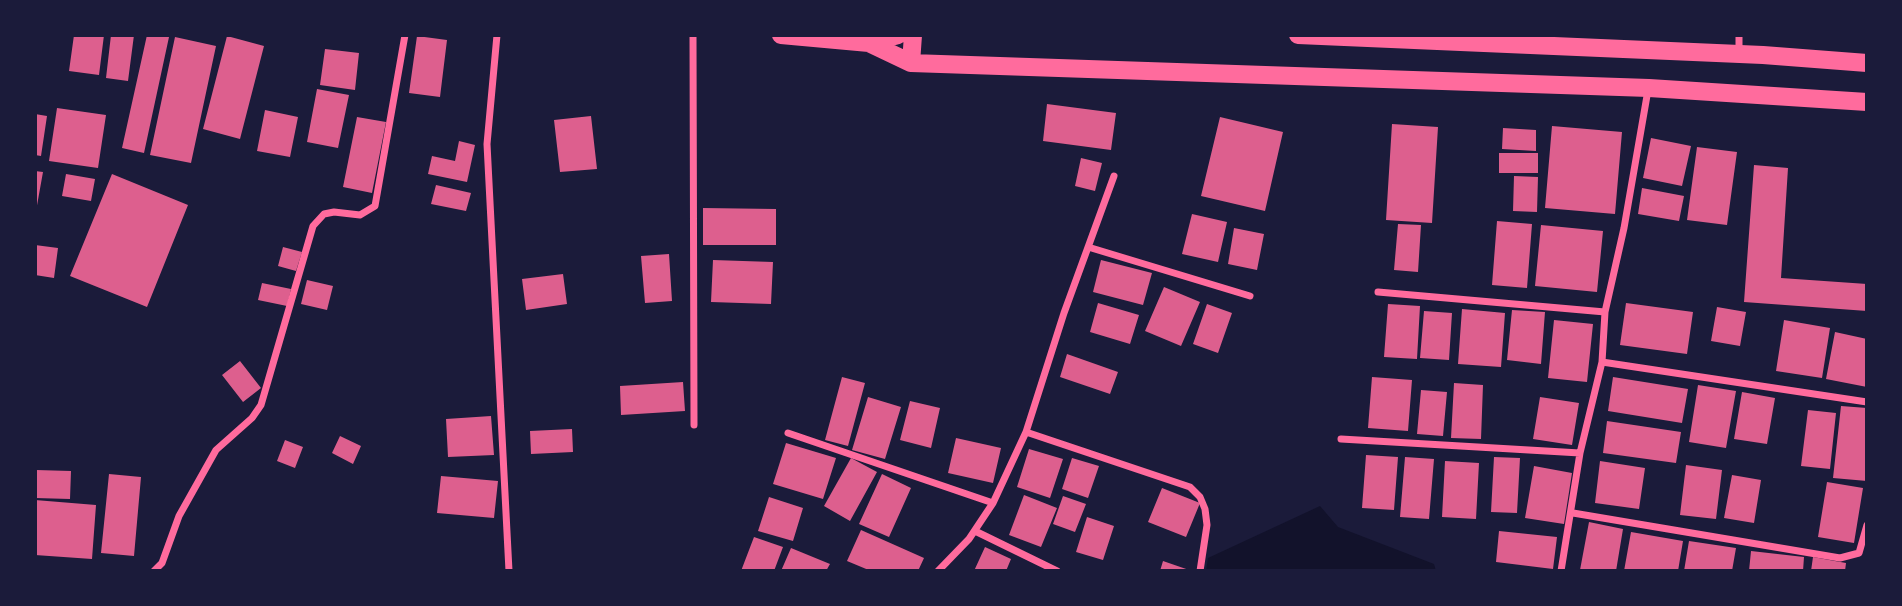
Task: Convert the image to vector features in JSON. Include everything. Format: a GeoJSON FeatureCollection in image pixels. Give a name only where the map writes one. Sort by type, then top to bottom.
{"type":"FeatureCollection","features":[{"type":"Feature","properties":{"kind":"main road"},"geometry":{"type":"LineString","coordinates":[[781,35],[869,43],[911,63],[1649,88],[1867,102]]}},
{"type":"Feature","properties":{"kind":"main road"},"geometry":{"type":"LineString","coordinates":[[869,43],[898,35]]}},
{"type":"Feature","properties":{"kind":"main road"},"geometry":{"type":"LineString","coordinates":[[911,63],[913,35]]}},
{"type":"Feature","properties":{"kind":"main road"},"geometry":{"type":"LineString","coordinates":[[1298,35],[1739,54],[1867,63]]}},
{"type":"Feature","properties":{"kind":"street"},"geometry":{"type":"LineString","coordinates":[[153,571],[162,563],[179,516],[216,450],[252,418],[261,405],[313,226],[324,214],[334,212],[360,215],[375,206],[405,35]]}},
{"type":"Feature","properties":{"kind":"street"},"geometry":{"type":"LineString","coordinates":[[497,35],[487,144],[509,571]]}},
{"type":"Feature","properties":{"kind":"street"},"geometry":{"type":"LineString","coordinates":[[693,35],[694,425]]}},
{"type":"Feature","properties":{"kind":"street"},"geometry":{"type":"LineString","coordinates":[[1739,35],[1739,54]]}},
{"type":"Feature","properties":{"kind":"street"},"geometry":{"type":"LineString","coordinates":[[1561,571],[1573,513],[1580,453],[1602,362],[1605,312],[1624,228],[1649,88]]}},
{"type":"Feature","properties":{"kind":"street"},"geometry":{"type":"LineString","coordinates":[[938,571],[975,531],[993,503],[1026,432],[1114,176]]}},
{"type":"Feature","properties":{"kind":"street"},"geometry":{"type":"LineString","coordinates":[[1088,247],[1250,296]]}},
{"type":"Feature","properties":{"kind":"street"},"geometry":{"type":"LineString","coordinates":[[1378,292],[1605,312]]}},
{"type":"Feature","properties":{"kind":"street"},"geometry":{"type":"LineString","coordinates":[[1602,362],[1867,402]]}},
{"type":"Feature","properties":{"kind":"street"},"geometry":{"type":"LineString","coordinates":[[1026,432],[1190,487],[1200,497],[1207,525],[1200,571]]}},
{"type":"Feature","properties":{"kind":"street"},"geometry":{"type":"LineString","coordinates":[[788,433],[993,503]]}},
{"type":"Feature","properties":{"kind":"street"},"geometry":{"type":"LineString","coordinates":[[1341,439],[1580,453]]}},
{"type":"Feature","properties":{"kind":"street"},"geometry":{"type":"LineString","coordinates":[[1573,513],[1840,558],[1859,553],[1867,525]]}},
{"type":"Feature","properties":{"kind":"street"},"geometry":{"type":"LineString","coordinates":[[975,531],[1057,571]]}},
{"type":"Feature","properties":{"kind":"shaded area"},"geometry":{"type":"Polygon","coordinates":[[[1320,506],[1338,527],[1434,564],[1436,571],[1206,571],[1208,558],[1320,506]]]}},
{"type":"Feature","properties":{"kind":"building"},"geometry":{"type":"Polygon","coordinates":[[[74,35],[104,35],[99,75],[69,71],[74,35]]]}},
{"type":"Feature","properties":{"kind":"building"},"geometry":{"type":"Polygon","coordinates":[[[111,35],[134,35],[128,81],[106,78],[111,35]]]}},
{"type":"Feature","properties":{"kind":"building"},"geometry":{"type":"Polygon","coordinates":[[[147,35],[169,37],[144,153],[122,148],[147,35]]]}},
{"type":"Feature","properties":{"kind":"building"},"geometry":{"type":"Polygon","coordinates":[[[227,36],[264,46],[240,139],[203,129],[227,36]]]}},
{"type":"Feature","properties":{"kind":"building"},"geometry":{"type":"Polygon","coordinates":[[[417,36],[447,40],[440,97],[409,93],[417,36]]]}},
{"type":"Feature","properties":{"kind":"building"},"geometry":{"type":"Polygon","coordinates":[[[175,37],[216,46],[191,163],[150,155],[175,37]]]}},
{"type":"Feature","properties":{"kind":"building"},"geometry":{"type":"Polygon","coordinates":[[[325,49],[359,53],[355,90],[320,85],[325,49]]]}},
{"type":"Feature","properties":{"kind":"building"},"geometry":{"type":"Polygon","coordinates":[[[317,89],[349,95],[338,148],[307,142],[317,89]]]}},
{"type":"Feature","properties":{"kind":"building"},"geometry":{"type":"Polygon","coordinates":[[[1047,104],[1116,113],[1111,150],[1043,141],[1047,104]]]}},
{"type":"Feature","properties":{"kind":"building"},"geometry":{"type":"Polygon","coordinates":[[[57,108],[106,115],[98,168],[49,161],[57,108]]]}},
{"type":"Feature","properties":{"kind":"building"},"geometry":{"type":"Polygon","coordinates":[[[265,110],[298,117],[290,157],[257,151],[265,110]]]}},
{"type":"Feature","properties":{"kind":"building"},"geometry":{"type":"Polygon","coordinates":[[[35,114],[47,116],[41,156],[35,155],[35,114]]]}},
{"type":"Feature","properties":{"kind":"building"},"geometry":{"type":"Polygon","coordinates":[[[591,116],[597,169],[560,172],[554,120],[591,116]]]}},
{"type":"Feature","properties":{"kind":"building"},"geometry":{"type":"Polygon","coordinates":[[[357,117],[386,122],[372,193],[343,187],[357,117]]]}},
{"type":"Feature","properties":{"kind":"building"},"geometry":{"type":"Polygon","coordinates":[[[1220,117],[1283,132],[1265,211],[1201,196],[1220,117]]]}},
{"type":"Feature","properties":{"kind":"building"},"geometry":{"type":"Polygon","coordinates":[[[1392,124],[1438,127],[1432,223],[1386,220],[1392,124]]]}},
{"type":"Feature","properties":{"kind":"building"},"geometry":{"type":"Polygon","coordinates":[[[1552,126],[1622,132],[1615,214],[1545,208],[1552,126]]]}},
{"type":"Feature","properties":{"kind":"building"},"geometry":{"type":"Polygon","coordinates":[[[1503,128],[1536,130],[1536,151],[1502,149],[1503,128]]]}},
{"type":"Feature","properties":{"kind":"building"},"geometry":{"type":"Polygon","coordinates":[[[1651,138],[1691,146],[1682,186],[1643,178],[1651,138]]]}},
{"type":"Feature","properties":{"kind":"building"},"geometry":{"type":"Polygon","coordinates":[[[459,141],[475,145],[467,182],[428,174],[432,156],[455,161],[459,141]]]}},
{"type":"Feature","properties":{"kind":"building"},"geometry":{"type":"Polygon","coordinates":[[[1697,147],[1737,152],[1727,225],[1687,220],[1697,147]]]}},
{"type":"Feature","properties":{"kind":"building"},"geometry":{"type":"Polygon","coordinates":[[[1499,153],[1538,153],[1538,173],[1499,173],[1499,153]]]}},
{"type":"Feature","properties":{"kind":"building"},"geometry":{"type":"Polygon","coordinates":[[[1081,158],[1102,163],[1095,191],[1075,186],[1081,158]]]}},
{"type":"Feature","properties":{"kind":"building"},"geometry":{"type":"Polygon","coordinates":[[[1754,165],[1788,168],[1781,278],[1867,284],[1867,311],[1744,302],[1754,165]]]}},
{"type":"Feature","properties":{"kind":"building"},"geometry":{"type":"Polygon","coordinates":[[[35,171],[43,172],[36,211],[35,211],[35,171]]]}},
{"type":"Feature","properties":{"kind":"building"},"geometry":{"type":"Polygon","coordinates":[[[66,174],[95,179],[91,201],[62,196],[66,174]]]}},
{"type":"Feature","properties":{"kind":"building"},"geometry":{"type":"Polygon","coordinates":[[[112,174],[188,205],[147,307],[70,276],[112,174]]]}},
{"type":"Feature","properties":{"kind":"building"},"geometry":{"type":"Polygon","coordinates":[[[1514,176],[1538,177],[1537,212],[1513,211],[1514,176]]]}},
{"type":"Feature","properties":{"kind":"building"},"geometry":{"type":"Polygon","coordinates":[[[436,185],[471,193],[466,211],[431,204],[436,185]]]}},
{"type":"Feature","properties":{"kind":"building"},"geometry":{"type":"Polygon","coordinates":[[[1642,188],[1684,196],[1679,221],[1638,214],[1642,188]]]}},
{"type":"Feature","properties":{"kind":"building"},"geometry":{"type":"Polygon","coordinates":[[[703,208],[776,209],[776,245],[703,245],[703,208]]]}},
{"type":"Feature","properties":{"kind":"building"},"geometry":{"type":"Polygon","coordinates":[[[1192,214],[1227,222],[1218,262],[1182,254],[1192,214]]]}},
{"type":"Feature","properties":{"kind":"building"},"geometry":{"type":"Polygon","coordinates":[[[1497,221],[1532,224],[1527,288],[1492,285],[1497,221]]]}},
{"type":"Feature","properties":{"kind":"building"},"geometry":{"type":"Polygon","coordinates":[[[1398,224],[1421,225],[1418,272],[1394,270],[1398,224]]]}},
{"type":"Feature","properties":{"kind":"building"},"geometry":{"type":"Polygon","coordinates":[[[1541,225],[1603,231],[1597,292],[1535,286],[1541,225]]]}},
{"type":"Feature","properties":{"kind":"building"},"geometry":{"type":"Polygon","coordinates":[[[1234,228],[1264,234],[1257,270],[1228,264],[1234,228]]]}},
{"type":"Feature","properties":{"kind":"building"},"geometry":{"type":"Polygon","coordinates":[[[35,245],[58,248],[54,278],[35,275],[35,245]]]}},
{"type":"Feature","properties":{"kind":"building"},"geometry":{"type":"Polygon","coordinates":[[[283,247],[302,252],[296,271],[278,266],[283,247]]]}},
{"type":"Feature","properties":{"kind":"building"},"geometry":{"type":"Polygon","coordinates":[[[669,254],[672,301],[645,303],[641,256],[669,254]]]}},
{"type":"Feature","properties":{"kind":"building"},"geometry":{"type":"Polygon","coordinates":[[[713,260],[773,262],[771,304],[711,302],[713,260]]]}},
{"type":"Feature","properties":{"kind":"building"},"geometry":{"type":"Polygon","coordinates":[[[1101,260],[1152,273],[1143,305],[1093,292],[1101,260]]]}},
{"type":"Feature","properties":{"kind":"building"},"geometry":{"type":"Polygon","coordinates":[[[563,274],[567,304],[526,310],[522,279],[563,274]]]}},
{"type":"Feature","properties":{"kind":"building"},"geometry":{"type":"Polygon","coordinates":[[[307,280],[333,286],[327,310],[301,304],[307,280]]]}},
{"type":"Feature","properties":{"kind":"building"},"geometry":{"type":"Polygon","coordinates":[[[262,283],[291,289],[287,306],[258,300],[262,283]]]}},
{"type":"Feature","properties":{"kind":"building"},"geometry":{"type":"Polygon","coordinates":[[[1164,287],[1200,302],[1181,346],[1145,331],[1164,287]]]}},
{"type":"Feature","properties":{"kind":"building"},"geometry":{"type":"Polygon","coordinates":[[[1098,303],[1139,315],[1130,344],[1090,332],[1098,303]]]}},
{"type":"Feature","properties":{"kind":"building"},"geometry":{"type":"Polygon","coordinates":[[[1626,303],[1693,312],[1687,354],[1620,345],[1626,303]]]}},
{"type":"Feature","properties":{"kind":"building"},"geometry":{"type":"Polygon","coordinates":[[[1207,304],[1232,313],[1218,353],[1193,344],[1207,304]]]}},
{"type":"Feature","properties":{"kind":"building"},"geometry":{"type":"Polygon","coordinates":[[[1388,304],[1420,306],[1417,359],[1384,357],[1388,304]]]}},
{"type":"Feature","properties":{"kind":"building"},"geometry":{"type":"Polygon","coordinates":[[[1717,307],[1746,312],[1740,346],[1711,341],[1717,307]]]}},
{"type":"Feature","properties":{"kind":"building"},"geometry":{"type":"Polygon","coordinates":[[[1462,309],[1505,313],[1501,367],[1458,364],[1462,309]]]}},
{"type":"Feature","properties":{"kind":"building"},"geometry":{"type":"Polygon","coordinates":[[[1512,310],[1545,312],[1541,364],[1507,360],[1512,310]]]}},
{"type":"Feature","properties":{"kind":"building"},"geometry":{"type":"Polygon","coordinates":[[[1424,311],[1452,313],[1449,360],[1420,358],[1424,311]]]}},
{"type":"Feature","properties":{"kind":"building"},"geometry":{"type":"Polygon","coordinates":[[[1554,320],[1593,324],[1587,382],[1548,378],[1554,320]]]}},
{"type":"Feature","properties":{"kind":"building"},"geometry":{"type":"Polygon","coordinates":[[[1784,320],[1830,328],[1822,378],[1776,371],[1784,320]]]}},
{"type":"Feature","properties":{"kind":"building"},"geometry":{"type":"Polygon","coordinates":[[[1835,332],[1867,339],[1867,387],[1826,379],[1835,332]]]}},
{"type":"Feature","properties":{"kind":"building"},"geometry":{"type":"Polygon","coordinates":[[[1067,354],[1118,372],[1110,394],[1060,377],[1067,354]]]}},
{"type":"Feature","properties":{"kind":"building"},"geometry":{"type":"Polygon","coordinates":[[[240,361],[261,388],[243,402],[222,375],[240,361]]]}},
{"type":"Feature","properties":{"kind":"building"},"geometry":{"type":"Polygon","coordinates":[[[842,377],[865,383],[848,446],[825,440],[842,377]]]}},
{"type":"Feature","properties":{"kind":"building"},"geometry":{"type":"Polygon","coordinates":[[[1372,377],[1412,380],[1408,431],[1368,428],[1372,377]]]}},
{"type":"Feature","properties":{"kind":"building"},"geometry":{"type":"Polygon","coordinates":[[[1613,377],[1688,389],[1682,423],[1608,411],[1613,377]]]}},
{"type":"Feature","properties":{"kind":"building"},"geometry":{"type":"Polygon","coordinates":[[[683,382],[685,411],[621,415],[620,386],[683,382]]]}},
{"type":"Feature","properties":{"kind":"building"},"geometry":{"type":"Polygon","coordinates":[[[1454,383],[1483,385],[1481,439],[1451,438],[1454,383]]]}},
{"type":"Feature","properties":{"kind":"building"},"geometry":{"type":"Polygon","coordinates":[[[1698,385],[1736,391],[1726,448],[1689,442],[1698,385]]]}},
{"type":"Feature","properties":{"kind":"building"},"geometry":{"type":"Polygon","coordinates":[[[1421,390],[1447,392],[1443,436],[1417,434],[1421,390]]]}},
{"type":"Feature","properties":{"kind":"building"},"geometry":{"type":"Polygon","coordinates":[[[1742,392],[1775,398],[1767,444],[1734,439],[1742,392]]]}},
{"type":"Feature","properties":{"kind":"building"},"geometry":{"type":"Polygon","coordinates":[[[868,397],[901,407],[885,459],[852,450],[868,397]]]}},
{"type":"Feature","properties":{"kind":"building"},"geometry":{"type":"Polygon","coordinates":[[[1540,397],[1579,403],[1572,445],[1533,439],[1540,397]]]}},
{"type":"Feature","properties":{"kind":"building"},"geometry":{"type":"Polygon","coordinates":[[[910,401],[940,408],[931,448],[900,440],[910,401]]]}},
{"type":"Feature","properties":{"kind":"building"},"geometry":{"type":"Polygon","coordinates":[[[1841,406],[1867,408],[1867,481],[1833,478],[1841,406]]]}},
{"type":"Feature","properties":{"kind":"building"},"geometry":{"type":"Polygon","coordinates":[[[1808,410],[1836,413],[1830,469],[1801,466],[1808,410]]]}},
{"type":"Feature","properties":{"kind":"building"},"geometry":{"type":"Polygon","coordinates":[[[491,416],[494,455],[448,457],[446,419],[491,416]]]}},
{"type":"Feature","properties":{"kind":"building"},"geometry":{"type":"Polygon","coordinates":[[[1607,421],[1681,432],[1676,463],[1603,453],[1607,421]]]}},
{"type":"Feature","properties":{"kind":"building"},"geometry":{"type":"Polygon","coordinates":[[[572,429],[573,452],[531,454],[530,431],[572,429]]]}},
{"type":"Feature","properties":{"kind":"building"},"geometry":{"type":"Polygon","coordinates":[[[340,436],[361,446],[353,464],[332,453],[340,436]]]}},
{"type":"Feature","properties":{"kind":"building"},"geometry":{"type":"Polygon","coordinates":[[[956,438],[1001,448],[993,483],[948,473],[956,438]]]}},
{"type":"Feature","properties":{"kind":"building"},"geometry":{"type":"Polygon","coordinates":[[[285,440],[303,447],[295,468],[277,461],[285,440]]]}},
{"type":"Feature","properties":{"kind":"building"},"geometry":{"type":"Polygon","coordinates":[[[786,443],[836,458],[823,499],[773,484],[786,443]]]}},
{"type":"Feature","properties":{"kind":"building"},"geometry":{"type":"Polygon","coordinates":[[[1029,449],[1063,459],[1050,498],[1017,487],[1029,449]]]}},
{"type":"Feature","properties":{"kind":"building"},"geometry":{"type":"Polygon","coordinates":[[[1366,455],[1398,457],[1394,510],[1362,508],[1366,455]]]}},
{"type":"Feature","properties":{"kind":"building"},"geometry":{"type":"Polygon","coordinates":[[[1405,457],[1434,459],[1429,519],[1400,517],[1405,457]]]}},
{"type":"Feature","properties":{"kind":"building"},"geometry":{"type":"Polygon","coordinates":[[[1494,457],[1520,458],[1517,513],[1491,512],[1494,457]]]}},
{"type":"Feature","properties":{"kind":"building"},"geometry":{"type":"Polygon","coordinates":[[[851,458],[877,472],[850,521],[824,506],[851,458]]]}},
{"type":"Feature","properties":{"kind":"building"},"geometry":{"type":"Polygon","coordinates":[[[1072,458],[1099,466],[1088,498],[1062,489],[1072,458]]]}},
{"type":"Feature","properties":{"kind":"building"},"geometry":{"type":"Polygon","coordinates":[[[1445,461],[1479,463],[1476,519],[1442,517],[1445,461]]]}},
{"type":"Feature","properties":{"kind":"building"},"geometry":{"type":"Polygon","coordinates":[[[1600,461],[1645,468],[1639,509],[1595,503],[1600,461]]]}},
{"type":"Feature","properties":{"kind":"building"},"geometry":{"type":"Polygon","coordinates":[[[1686,465],[1722,470],[1716,519],[1680,515],[1686,465]]]}},
{"type":"Feature","properties":{"kind":"building"},"geometry":{"type":"Polygon","coordinates":[[[1534,466],[1572,473],[1564,524],[1525,518],[1534,466]]]}},
{"type":"Feature","properties":{"kind":"building"},"geometry":{"type":"Polygon","coordinates":[[[36,470],[71,471],[70,499],[35,498],[36,470]]]}},
{"type":"Feature","properties":{"kind":"building"},"geometry":{"type":"Polygon","coordinates":[[[109,474],[141,477],[134,556],[101,553],[109,474]]]}},
{"type":"Feature","properties":{"kind":"building"},"geometry":{"type":"Polygon","coordinates":[[[882,474],[911,488],[889,537],[859,524],[882,474]]]}},
{"type":"Feature","properties":{"kind":"building"},"geometry":{"type":"Polygon","coordinates":[[[1732,475],[1761,480],[1754,523],[1724,518],[1732,475]]]}},
{"type":"Feature","properties":{"kind":"building"},"geometry":{"type":"Polygon","coordinates":[[[441,476],[498,481],[494,518],[437,513],[441,476]]]}},
{"type":"Feature","properties":{"kind":"building"},"geometry":{"type":"Polygon","coordinates":[[[1827,482],[1863,488],[1854,543],[1818,537],[1827,482]]]}},
{"type":"Feature","properties":{"kind":"building"},"geometry":{"type":"Polygon","coordinates":[[[1162,488],[1200,503],[1186,537],[1148,522],[1162,488]]]}},
{"type":"Feature","properties":{"kind":"building"},"geometry":{"type":"Polygon","coordinates":[[[1024,495],[1057,508],[1041,547],[1009,535],[1024,495]]]}},
{"type":"Feature","properties":{"kind":"building"},"geometry":{"type":"Polygon","coordinates":[[[1063,496],[1086,504],[1075,532],[1053,524],[1063,496]]]}},
{"type":"Feature","properties":{"kind":"building"},"geometry":{"type":"Polygon","coordinates":[[[769,497],[803,508],[793,541],[758,531],[769,497]]]}},
{"type":"Feature","properties":{"kind":"building"},"geometry":{"type":"Polygon","coordinates":[[[35,500],[96,505],[92,559],[35,555],[35,500]]]}},
{"type":"Feature","properties":{"kind":"building"},"geometry":{"type":"Polygon","coordinates":[[[1087,517],[1114,526],[1103,560],[1076,552],[1087,517]]]}},
{"type":"Feature","properties":{"kind":"building"},"geometry":{"type":"Polygon","coordinates":[[[1589,522],[1623,529],[1616,571],[1580,570],[1589,522]]]}},
{"type":"Feature","properties":{"kind":"building"},"geometry":{"type":"Polygon","coordinates":[[[861,530],[924,558],[918,571],[871,571],[847,561],[861,530]]]}},
{"type":"Feature","properties":{"kind":"building"},"geometry":{"type":"Polygon","coordinates":[[[1499,531],[1557,537],[1553,569],[1496,562],[1499,531]]]}},
{"type":"Feature","properties":{"kind":"building"},"geometry":{"type":"Polygon","coordinates":[[[1631,532],[1683,541],[1678,571],[1624,571],[1631,532]]]}},
{"type":"Feature","properties":{"kind":"building"},"geometry":{"type":"Polygon","coordinates":[[[754,537],[783,547],[774,571],[741,571],[754,537]]]}},
{"type":"Feature","properties":{"kind":"building"},"geometry":{"type":"Polygon","coordinates":[[[1689,541],[1736,548],[1732,571],[1684,571],[1689,541]]]}},
{"type":"Feature","properties":{"kind":"building"},"geometry":{"type":"Polygon","coordinates":[[[985,547],[1011,559],[1006,571],[974,571],[985,547]]]}},
{"type":"Feature","properties":{"kind":"building"},"geometry":{"type":"Polygon","coordinates":[[[791,548],[830,564],[826,571],[781,571],[791,548]]]}},
{"type":"Feature","properties":{"kind":"building"},"geometry":{"type":"Polygon","coordinates":[[[1751,551],[1804,557],[1803,571],[1749,571],[1751,551]]]}},
{"type":"Feature","properties":{"kind":"building"},"geometry":{"type":"Polygon","coordinates":[[[1813,557],[1846,563],[1845,571],[1811,571],[1813,557]]]}},
{"type":"Feature","properties":{"kind":"building"},"geometry":{"type":"Polygon","coordinates":[[[1163,561],[1192,571],[1160,571],[1163,561]]]}}]}
